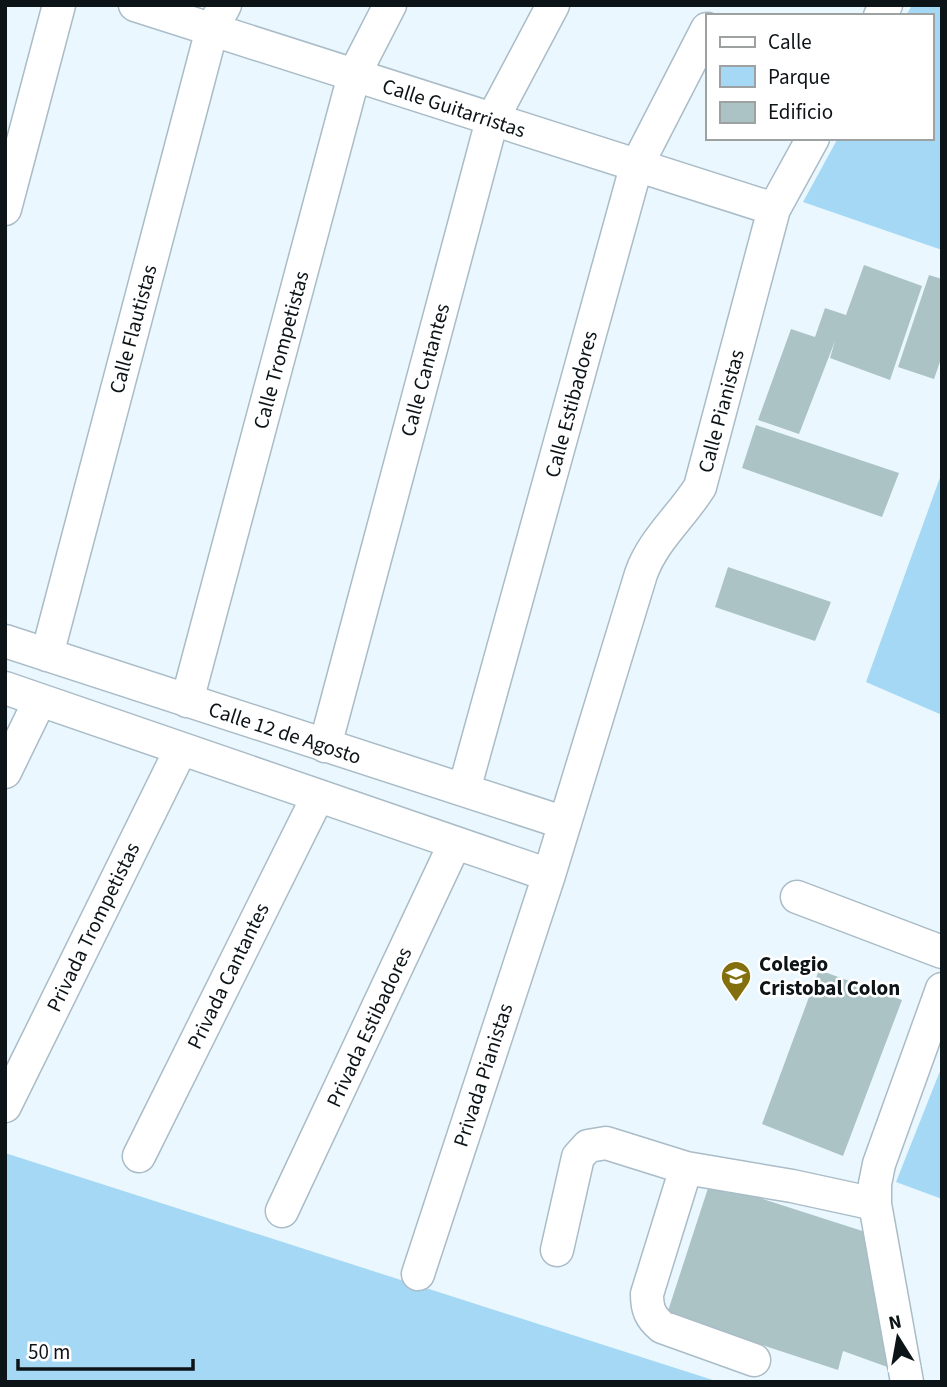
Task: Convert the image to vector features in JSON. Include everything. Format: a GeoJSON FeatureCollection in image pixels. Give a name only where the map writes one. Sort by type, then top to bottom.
{"type":"FeatureCollection","features":[{"type":"Feature","properties":{"kind":"street"},"geometry":{"type":"LineString","coordinates":[[5,209],[59,5]]}},
{"type":"Feature","properties":{"kind":"street","name":"Calle Guitarristas"},"geometry":{"type":"LineString","coordinates":[[135,5],[219,17],[354,75],[774,209]]}},
{"type":"Feature","properties":{"kind":"street","name":"Calle Trompetistas"},"geometry":{"type":"LineString","coordinates":[[187,701],[354,75],[390,5]]}},
{"type":"Feature","properties":{"kind":"street","name":"Calle Cantantes"},"geometry":{"type":"LineString","coordinates":[[325,746],[492,120],[553,5]]}},
{"type":"Feature","properties":{"kind":"street","name":"Calle Flautistas"},"geometry":{"type":"LineString","coordinates":[[47,655],[219,17]]}},
{"type":"Feature","properties":{"kind":"street","name":"Calle Estibadores"},"geometry":{"type":"LineString","coordinates":[[464,790],[636,167],[706,31]]}},
{"type":"Feature","properties":{"kind":"street","name":"Calle Pianistas"},"geometry":{"type":"LineString","coordinates":[[549,875],[646,559],[654,545],[691,502],[700,486],[774,209],[812,140]]}},
{"type":"Feature","properties":{"kind":"street","name":"Calle 12 de Agosto"},"geometry":{"type":"LineString","coordinates":[[5,641],[565,823]]}},
{"type":"Feature","properties":{"kind":"street"},"geometry":{"type":"LineString","coordinates":[[5,688],[549,875]]}},
{"type":"Feature","properties":{"kind":"street"},"geometry":{"type":"LineString","coordinates":[[5,772],[40,700]]}},
{"type":"Feature","properties":{"kind":"street","name":"Privada Trompetistas"},"geometry":{"type":"LineString","coordinates":[[5,1106],[181,748]]}},
{"type":"Feature","properties":{"kind":"street","name":"Privada Cantantes"},"geometry":{"type":"LineString","coordinates":[[139,1156],[318,796]]}},
{"type":"Feature","properties":{"kind":"street","name":"Privada Estibadores"},"geometry":{"type":"LineString","coordinates":[[282,1212],[455,843]]}},
{"type":"Feature","properties":{"kind":"street","name":"Privada Pianistas"},"geometry":{"type":"LineString","coordinates":[[418,1275],[549,875]]}},
{"type":"Feature","properties":{"kind":"street"},"geometry":{"type":"LineString","coordinates":[[797,897],[942,952]]}},
{"type":"Feature","properties":{"kind":"street"},"geometry":{"type":"LineString","coordinates":[[907,1382],[875,1205],[875,1184],[879,1164],[942,989]]}},
{"type":"Feature","properties":{"kind":"street"},"geometry":{"type":"LineString","coordinates":[[557,1250],[578,1157],[588,1146],[606,1143],[686,1168],[792,1186],[875,1205]]}},
{"type":"Feature","properties":{"kind":"street"},"geometry":{"type":"LineString","coordinates":[[686,1168],[647,1294],[647,1308],[652,1319],[662,1327],[754,1360]]}},
{"type":"Feature","properties":{"kind":"green space"},"geometry":{"type":"Polygon","coordinates":[[[912,5],[942,5],[942,250],[803,202],[837,140],[933,140],[933,14],[907,14],[912,5]]]}},
{"type":"Feature","properties":{"kind":"green space"},"geometry":{"type":"Polygon","coordinates":[[[942,472],[942,715],[866,682],[942,472]]]}},
{"type":"Feature","properties":{"kind":"green space"},"geometry":{"type":"Polygon","coordinates":[[[942,1066],[942,1199],[896,1182],[942,1066]]]}},
{"type":"Feature","properties":{"kind":"green space"},"geometry":{"type":"Polygon","coordinates":[[[5,1153],[719,1382],[5,1382],[5,1153]]]}},
{"type":"Feature","properties":{"kind":"building"},"geometry":{"type":"Polygon","coordinates":[[[864,265],[922,286],[890,380],[830,358],[835,341],[799,434],[758,420],[791,329],[815,337],[825,308],[846,315],[864,265]]]}},
{"type":"Feature","properties":{"kind":"building"},"geometry":{"type":"Polygon","coordinates":[[[929,275],[942,279],[942,356],[934,379],[898,367],[929,275]]]}},
{"type":"Feature","properties":{"kind":"building"},"geometry":{"type":"Polygon","coordinates":[[[756,425],[899,473],[882,517],[742,468],[756,425]]]}},
{"type":"Feature","properties":{"kind":"building"},"geometry":{"type":"Polygon","coordinates":[[[728,567],[831,602],[815,641],[715,607],[728,567]]]}},
{"type":"Feature","properties":{"kind":"building"},"geometry":{"type":"Polygon","coordinates":[[[819,970],[902,1000],[843,1156],[762,1124],[819,970]]]}},
{"type":"Feature","properties":{"kind":"building"},"geometry":{"type":"Polygon","coordinates":[[[710,1182],[878,1236],[893,1369],[843,1351],[838,1370],[667,1314],[710,1182]]]}},
{"type":"Feature","properties":{"kind":"place","name":"Colegio Cristobal Colon"},"geometry":{"type":"Point","coordinates":[736,1003]}}]}
